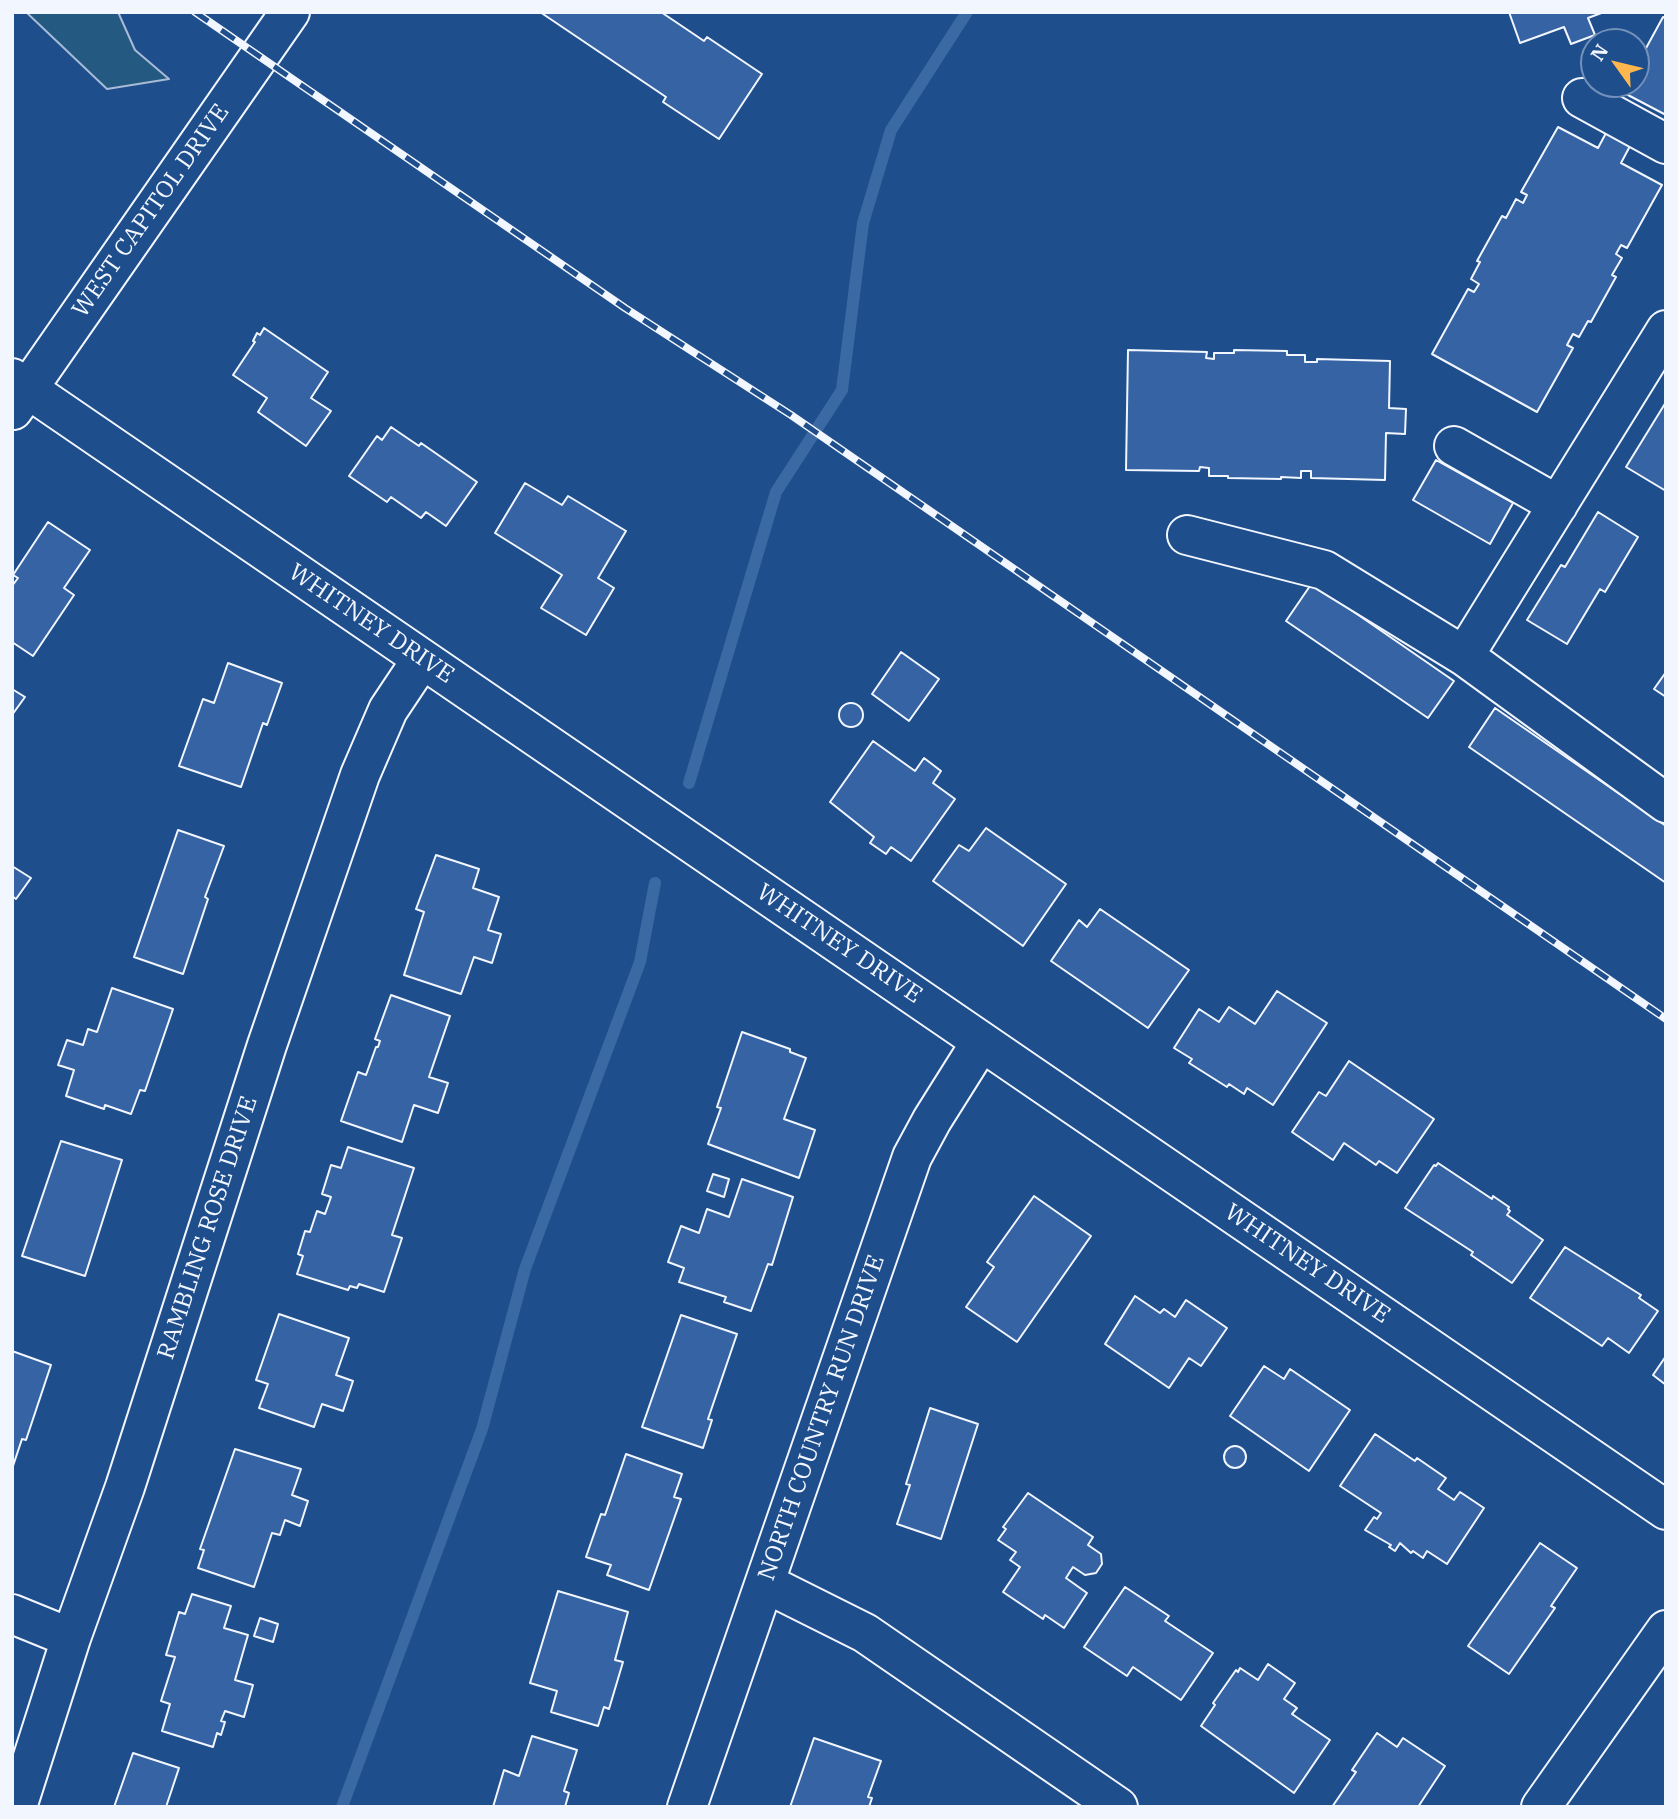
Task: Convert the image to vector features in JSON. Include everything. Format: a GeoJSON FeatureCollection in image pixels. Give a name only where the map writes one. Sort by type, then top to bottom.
{"type":"FeatureCollection","features":[{"type":"Feature","properties":{"kind":"street","name":"WEST CAPITOL DRIVE"},"geometry":{"type":"LineString","coordinates":[[17,392],[290,12]]}},
{"type":"Feature","properties":{"kind":"street"},"geometry":{"type":"LineString","coordinates":[[1581,98],[1666,144]]}},
{"type":"Feature","properties":{"kind":"street"},"geometry":{"type":"LineString","coordinates":[[1464,656],[1666,330]]}},
{"type":"Feature","properties":{"kind":"street","name":"WHITNEY DRIVE"},"geometry":{"type":"LineString","coordinates":[[17,392],[422,659],[1666,1510]]}},
{"type":"Feature","properties":{"kind":"street"},"geometry":{"type":"LineString","coordinates":[[1454,446],[1558,505]]}},
{"type":"Feature","properties":{"kind":"street"},"geometry":{"type":"LineString","coordinates":[[1188,535],[1324,570],[1464,656],[1666,803]]}},
{"type":"Feature","properties":{"kind":"street","name":"RAMBLING ROSE DRIVE"},"geometry":{"type":"LineString","coordinates":[[17,1807],[71,1638],[125,1487],[267,1045],[360,775],[387,710],[422,659]]}},
{"type":"Feature","properties":{"kind":"street","name":"NORTH COUNTRY RUN DRIVE"},"geometry":{"type":"LineString","coordinates":[[687,1807],[912,1157],[981,1042]]}},
{"type":"Feature","properties":{"kind":"street"},"geometry":{"type":"LineString","coordinates":[[765,1583],[865,1633],[1118,1807]]}},
{"type":"Feature","properties":{"kind":"street"},"geometry":{"type":"LineString","coordinates":[[12,1614],[71,1638]]}},
{"type":"Feature","properties":{"kind":"street"},"geometry":{"type":"LineString","coordinates":[[1542,1807],[1666,1630]]}},
{"type":"Feature","properties":{"kind":"shaded area"},"geometry":{"type":"Polygon","coordinates":[[[26,12],[118,12],[135,50],[169,79],[107,89],[26,12]]]}},
{"type":"Feature","properties":{"kind":"building"},"geometry":{"type":"Polygon","coordinates":[[[540,12],[661,12],[704,41],[707,37],[762,74],[719,139],[663,102],[666,97],[540,12]]]}},
{"type":"Feature","properties":{"kind":"building"},"geometry":{"type":"Polygon","coordinates":[[[1509,12],[1604,12],[1588,18],[1592,28],[1580,28],[1580,41],[1571,44],[1564,27],[1520,43],[1509,12]]]}},
{"type":"Feature","properties":{"kind":"building"},"geometry":{"type":"Polygon","coordinates":[[[1663,17],[1666,18],[1666,115],[1634,98],[1650,98],[1650,41],[1663,17]]]}},
{"type":"Feature","properties":{"kind":"building"},"geometry":{"type":"Polygon","coordinates":[[[1558,127],[1598,148],[1606,133],[1630,146],[1621,163],[1662,185],[1627,248],[1621,245],[1616,254],[1622,258],[1612,275],[1616,277],[1591,322],[1588,321],[1579,337],[1573,334],[1567,345],[1573,348],[1537,412],[1432,354],[1468,289],[1474,292],[1479,284],[1471,279],[1480,262],[1477,261],[1502,216],[1506,218],[1516,199],[1523,203],[1527,195],[1521,192],[1558,127]]]}},
{"type":"Feature","properties":{"kind":"building"},"geometry":{"type":"Polygon","coordinates":[[[264,328],[328,372],[311,398],[331,411],[306,446],[258,412],[267,398],[233,375],[255,342],[253,341],[257,333],[260,335],[264,328]]]}},
{"type":"Feature","properties":{"kind":"building"},"geometry":{"type":"Polygon","coordinates":[[[1128,350],[1207,352],[1206,358],[1214,359],[1214,353],[1234,353],[1234,350],[1287,351],[1287,355],[1305,355],[1305,362],[1317,362],[1317,359],[1390,361],[1389,408],[1406,409],[1405,434],[1386,433],[1385,480],[1311,478],[1311,471],[1301,471],[1301,478],[1281,479],[1209,476],[1209,468],[1200,467],[1199,471],[1126,470],[1128,350]]]}},
{"type":"Feature","properties":{"kind":"building"},"geometry":{"type":"Polygon","coordinates":[[[1666,402],[1666,491],[1626,467],[1666,402]]]}},
{"type":"Feature","properties":{"kind":"building"},"geometry":{"type":"Polygon","coordinates":[[[391,427],[419,446],[421,443],[477,482],[446,526],[426,512],[421,518],[391,497],[387,502],[349,476],[377,436],[382,440],[391,427]]]}},
{"type":"Feature","properties":{"kind":"building"},"geometry":{"type":"Polygon","coordinates":[[[1436,460],[1513,503],[1490,544],[1413,500],[1436,460]]]}},
{"type":"Feature","properties":{"kind":"building"},"geometry":{"type":"Polygon","coordinates":[[[525,483],[562,505],[568,496],[626,531],[598,578],[614,588],[586,635],[541,608],[562,575],[495,533],[525,483]]]}},
{"type":"Feature","properties":{"kind":"building"},"geometry":{"type":"Polygon","coordinates":[[[1598,512],[1638,537],[1605,592],[1600,589],[1567,644],[1527,620],[1561,565],[1565,567],[1598,512]]]}},
{"type":"Feature","properties":{"kind":"building"},"geometry":{"type":"Polygon","coordinates":[[[48,522],[90,550],[64,588],[74,595],[33,656],[12,642],[12,586],[18,578],[13,575],[48,522]]]}},
{"type":"Feature","properties":{"kind":"building"},"geometry":{"type":"Polygon","coordinates":[[[1312,583],[1454,681],[1428,718],[1286,621],[1312,583]]]}},
{"type":"Feature","properties":{"kind":"building"},"geometry":{"type":"Polygon","coordinates":[[[901,652],[939,679],[909,721],[872,694],[901,652]]]}},
{"type":"Feature","properties":{"kind":"building"},"geometry":{"type":"Polygon","coordinates":[[[228,663],[282,683],[267,725],[263,723],[241,787],[179,766],[203,699],[214,703],[228,663]]]}},
{"type":"Feature","properties":{"kind":"building"},"geometry":{"type":"Polygon","coordinates":[[[1666,672],[1666,697],[1654,689],[1666,672]]]}},
{"type":"Feature","properties":{"kind":"building"},"geometry":{"type":"Polygon","coordinates":[[[12,689],[25,697],[12,715],[12,689]]]}},
{"type":"Feature","properties":{"kind":"building"},"geometry":{"type":"Polygon","coordinates":[[[851,703],[862,710],[863,715],[856,726],[851,727],[840,720],[839,715],[846,704],[851,703]]]}},
{"type":"Feature","properties":{"kind":"building"},"geometry":{"type":"Polygon","coordinates":[[[1495,708],[1666,826],[1666,883],[1469,747],[1495,708]]]}},
{"type":"Feature","properties":{"kind":"building"},"geometry":{"type":"Polygon","coordinates":[[[873,741],[915,771],[924,758],[941,771],[933,783],[955,799],[911,861],[891,847],[886,854],[870,843],[874,837],[830,802],[873,741]]]}},
{"type":"Feature","properties":{"kind":"building"},"geometry":{"type":"Polygon","coordinates":[[[986,828],[1066,884],[1023,946],[933,881],[959,845],[969,851],[986,828]]]}},
{"type":"Feature","properties":{"kind":"building"},"geometry":{"type":"Polygon","coordinates":[[[178,830],[224,846],[205,897],[208,899],[183,974],[134,957],[178,830]]]}},
{"type":"Feature","properties":{"kind":"building"},"geometry":{"type":"Polygon","coordinates":[[[436,855],[479,869],[473,888],[499,897],[488,930],[501,934],[492,963],[474,957],[461,994],[404,975],[424,912],[416,909],[436,855]]]}},
{"type":"Feature","properties":{"kind":"building"},"geometry":{"type":"Polygon","coordinates":[[[12,866],[31,878],[16,899],[12,896],[12,866]]]}},
{"type":"Feature","properties":{"kind":"building"},"geometry":{"type":"Polygon","coordinates":[[[1100,909],[1189,970],[1148,1028],[1051,961],[1079,920],[1087,927],[1100,909]]]}},
{"type":"Feature","properties":{"kind":"building"},"geometry":{"type":"Polygon","coordinates":[[[112,988],[173,1009],[145,1091],[140,1090],[131,1114],[105,1105],[104,1109],[66,1096],[74,1070],[58,1065],[67,1040],[83,1045],[88,1029],[97,1032],[112,988]]]}},
{"type":"Feature","properties":{"kind":"building"},"geometry":{"type":"Polygon","coordinates":[[[1277,991],[1327,1023],[1273,1105],[1247,1088],[1244,1094],[1229,1084],[1227,1087],[1189,1063],[1192,1059],[1174,1048],[1199,1009],[1219,1022],[1229,1007],[1255,1024],[1277,991]]]}},
{"type":"Feature","properties":{"kind":"building"},"geometry":{"type":"Polygon","coordinates":[[[391,995],[450,1016],[429,1077],[448,1083],[438,1113],[414,1105],[402,1142],[341,1121],[358,1072],[366,1075],[378,1047],[380,1041],[375,1039],[391,995]]]}},
{"type":"Feature","properties":{"kind":"building"},"geometry":{"type":"Polygon","coordinates":[[[742,1032],[790,1049],[790,1052],[806,1058],[784,1119],[815,1130],[799,1178],[708,1144],[721,1108],[717,1107],[742,1032]]]}},
{"type":"Feature","properties":{"kind":"building"},"geometry":{"type":"Polygon","coordinates":[[[1349,1061],[1434,1119],[1397,1173],[1379,1161],[1376,1165],[1344,1143],[1333,1160],[1292,1132],[1319,1092],[1326,1096],[1349,1061]]]}},
{"type":"Feature","properties":{"kind":"building"},"geometry":{"type":"Polygon","coordinates":[[[61,1141],[122,1160],[85,1276],[22,1256],[61,1141]]]}},
{"type":"Feature","properties":{"kind":"building"},"geometry":{"type":"Polygon","coordinates":[[[348,1147],[414,1168],[392,1235],[402,1238],[384,1292],[359,1284],[357,1288],[350,1286],[348,1290],[297,1274],[303,1256],[298,1254],[305,1231],[310,1232],[317,1211],[325,1214],[331,1197],[322,1194],[331,1165],[341,1168],[348,1147]]]}},
{"type":"Feature","properties":{"kind":"building"},"geometry":{"type":"Polygon","coordinates":[[[1438,1163],[1492,1199],[1493,1196],[1509,1207],[1507,1215],[1543,1240],[1512,1283],[1471,1255],[1473,1252],[1405,1208],[1438,1163]]]}},
{"type":"Feature","properties":{"kind":"building"},"geometry":{"type":"Polygon","coordinates":[[[713,1174],[729,1179],[724,1197],[707,1191],[713,1174]]]}},
{"type":"Feature","properties":{"kind":"building"},"geometry":{"type":"Polygon","coordinates":[[[742,1179],[793,1197],[772,1265],[768,1264],[751,1311],[724,1302],[726,1297],[679,1282],[684,1268],[668,1262],[681,1226],[699,1233],[707,1209],[729,1217],[742,1179]]]}},
{"type":"Feature","properties":{"kind":"building"},"geometry":{"type":"Polygon","coordinates":[[[1034,1196],[1091,1236],[1017,1342],[966,1307],[994,1267],[987,1262],[1034,1196]]]}},
{"type":"Feature","properties":{"kind":"building"},"geometry":{"type":"Polygon","coordinates":[[[1565,1247],[1641,1295],[1639,1298],[1658,1311],[1629,1353],[1608,1338],[1602,1346],[1530,1298],[1565,1247]]]}},
{"type":"Feature","properties":{"kind":"building"},"geometry":{"type":"Polygon","coordinates":[[[1135,1296],[1160,1313],[1164,1309],[1175,1317],[1186,1300],[1227,1328],[1201,1366],[1189,1358],[1169,1388],[1105,1344],[1135,1296]]]}},
{"type":"Feature","properties":{"kind":"building"},"geometry":{"type":"Polygon","coordinates":[[[279,1314],[349,1338],[336,1375],[353,1381],[343,1411],[322,1404],[314,1427],[259,1408],[268,1384],[256,1380],[279,1314]]]}},
{"type":"Feature","properties":{"kind":"building"},"geometry":{"type":"Polygon","coordinates":[[[681,1315],[737,1334],[708,1419],[712,1420],[703,1448],[642,1427],[681,1315]]]}},
{"type":"Feature","properties":{"kind":"building"},"geometry":{"type":"Polygon","coordinates":[[[12,1351],[51,1365],[26,1440],[22,1439],[12,1469],[12,1351]]]}},
{"type":"Feature","properties":{"kind":"building"},"geometry":{"type":"Polygon","coordinates":[[[1666,1356],[1666,1385],[1653,1375],[1666,1356]]]}},
{"type":"Feature","properties":{"kind":"building"},"geometry":{"type":"Polygon","coordinates":[[[1264,1366],[1284,1379],[1290,1369],[1350,1410],[1309,1471],[1230,1416],[1264,1366]]]}},
{"type":"Feature","properties":{"kind":"building"},"geometry":{"type":"Polygon","coordinates":[[[930,1408],[978,1424],[941,1539],[897,1524],[910,1485],[906,1484],[930,1408]]]}},
{"type":"Feature","properties":{"kind":"building"},"geometry":{"type":"Polygon","coordinates":[[[1375,1434],[1446,1478],[1438,1489],[1454,1500],[1460,1492],[1484,1508],[1447,1564],[1427,1551],[1423,1558],[1413,1551],[1411,1553],[1400,1543],[1395,1551],[1389,1547],[1391,1545],[1365,1530],[1374,1517],[1377,1519],[1381,1513],[1340,1486],[1375,1434]]]}},
{"type":"Feature","properties":{"kind":"building"},"geometry":{"type":"Polygon","coordinates":[[[1235,1446],[1243,1449],[1246,1457],[1243,1465],[1235,1468],[1227,1465],[1224,1457],[1227,1449],[1235,1446]]]}},
{"type":"Feature","properties":{"kind":"building"},"geometry":{"type":"Polygon","coordinates":[[[235,1449],[301,1469],[292,1495],[308,1501],[300,1526],[285,1520],[280,1535],[272,1533],[254,1587],[198,1568],[204,1550],[200,1549],[235,1449]]]}},
{"type":"Feature","properties":{"kind":"building"},"geometry":{"type":"Polygon","coordinates":[[[626,1454],[682,1474],[674,1497],[681,1499],[649,1590],[607,1575],[611,1565],[586,1557],[601,1514],[605,1515],[626,1454]]]}},
{"type":"Feature","properties":{"kind":"building"},"geometry":{"type":"Polygon","coordinates":[[[1028,1493],[1093,1537],[1088,1545],[1101,1554],[1102,1564],[1096,1573],[1085,1575],[1073,1567],[1066,1578],[1087,1593],[1064,1628],[1045,1615],[1043,1619],[1003,1592],[1020,1567],[1010,1560],[1016,1552],[998,1540],[1006,1529],[1003,1527],[1028,1493]]]}},
{"type":"Feature","properties":{"kind":"building"},"geometry":{"type":"Polygon","coordinates":[[[1540,1543],[1577,1568],[1551,1606],[1555,1608],[1509,1674],[1468,1646],[1540,1543]]]}},
{"type":"Feature","properties":{"kind":"building"},"geometry":{"type":"Polygon","coordinates":[[[1125,1587],[1169,1616],[1165,1621],[1213,1653],[1181,1700],[1133,1667],[1127,1676],[1084,1647],[1125,1587]]]}},
{"type":"Feature","properties":{"kind":"building"},"geometry":{"type":"Polygon","coordinates":[[[558,1591],[628,1612],[615,1660],[623,1662],[609,1709],[604,1707],[598,1726],[551,1712],[557,1691],[530,1683],[558,1591]]]}},
{"type":"Feature","properties":{"kind":"building"},"geometry":{"type":"Polygon","coordinates":[[[192,1594],[231,1606],[224,1628],[248,1635],[235,1680],[253,1685],[244,1717],[225,1711],[221,1721],[225,1722],[221,1735],[217,1733],[213,1747],[162,1731],[170,1704],[161,1701],[175,1657],[166,1655],[179,1612],[185,1614],[192,1594]]]}},
{"type":"Feature","properties":{"kind":"building"},"geometry":{"type":"Polygon","coordinates":[[[260,1618],[278,1624],[273,1642],[254,1636],[260,1618]]]}},
{"type":"Feature","properties":{"kind":"building"},"geometry":{"type":"Polygon","coordinates":[[[1268,1664],[1295,1683],[1284,1699],[1297,1708],[1292,1714],[1330,1740],[1294,1793],[1201,1726],[1236,1670],[1238,1672],[1240,1668],[1258,1680],[1268,1664]]]}},
{"type":"Feature","properties":{"kind":"building"},"geometry":{"type":"Polygon","coordinates":[[[1377,1733],[1397,1747],[1403,1738],[1445,1766],[1418,1807],[1332,1807],[1356,1772],[1352,1770],[1377,1733]]]}},
{"type":"Feature","properties":{"kind":"building"},"geometry":{"type":"Polygon","coordinates":[[[532,1736],[577,1750],[564,1791],[569,1793],[565,1807],[493,1807],[504,1770],[519,1776],[532,1736]]]}},
{"type":"Feature","properties":{"kind":"building"},"geometry":{"type":"Polygon","coordinates":[[[814,1738],[881,1761],[868,1797],[872,1798],[869,1807],[790,1807],[814,1738]]]}},
{"type":"Feature","properties":{"kind":"building"},"geometry":{"type":"Polygon","coordinates":[[[133,1753],[179,1768],[166,1807],[114,1807],[133,1753]]]}},
{"type":"Feature","properties":{"kind":"waterway"},"geometry":{"type":"LineString","coordinates":[[689,783],[776,492],[842,390],[863,223],[891,130],[967,12]]}},
{"type":"Feature","properties":{"kind":"waterway"},"geometry":{"type":"LineString","coordinates":[[342,1807],[482,1429],[525,1269],[640,962],[655,883]]}},
{"type":"Feature","properties":{"kind":"railway"},"geometry":{"type":"LineString","coordinates":[[195,12],[625,308],[791,415],[1666,1019]]}}]}
